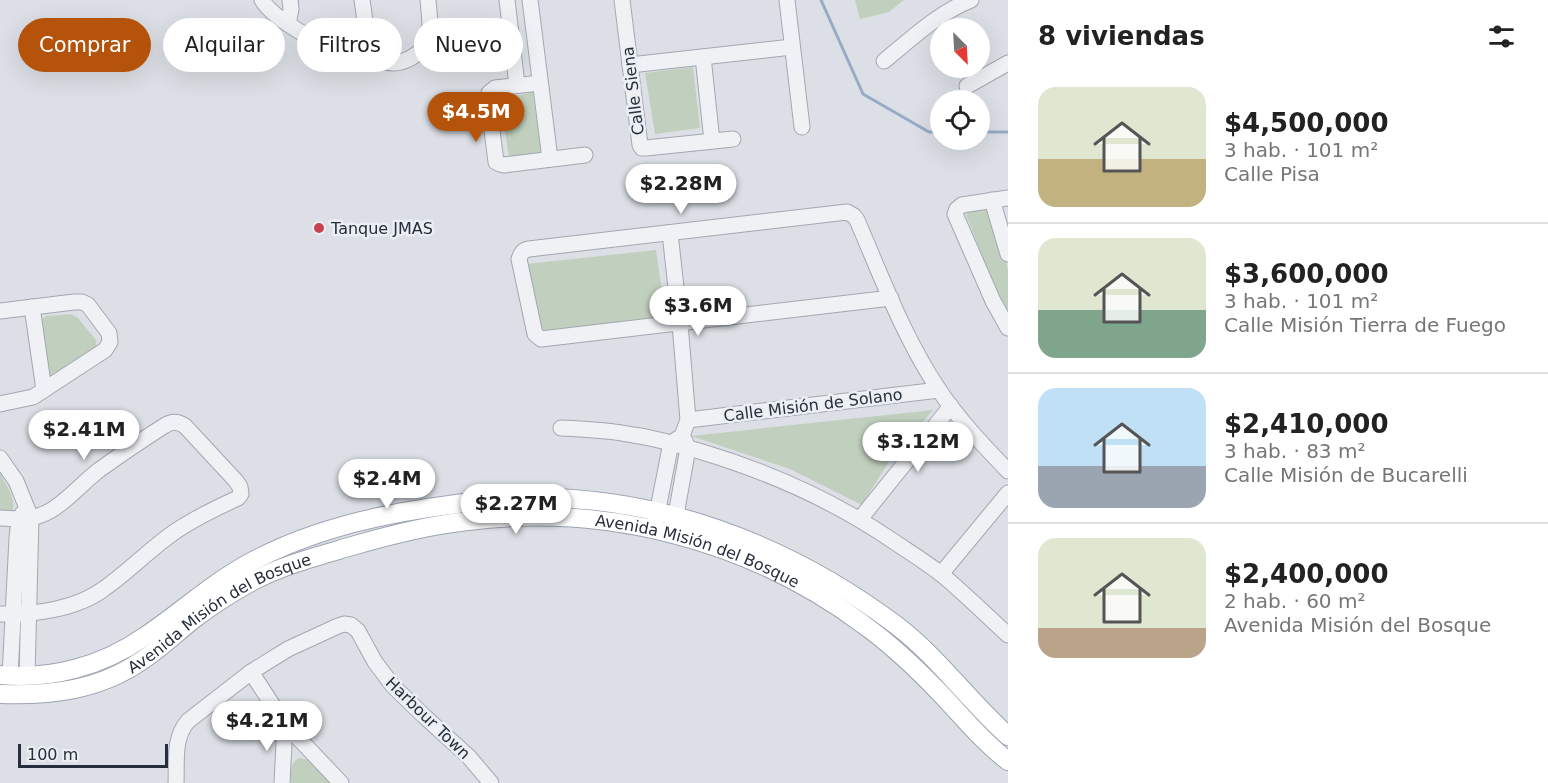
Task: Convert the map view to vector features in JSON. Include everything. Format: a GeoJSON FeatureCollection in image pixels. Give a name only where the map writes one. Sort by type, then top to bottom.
{"type":"FeatureCollection","features":[{"type":"Feature","properties":{"kind":"main road","name":"Avenida Misión del Bosque"},"geometry":{"type":"LineString","coordinates":[[12,676],[73,670],[119,652],[142,639],[219,581],[250,562],[328,531],[415,510],[468,502],[548,498],[598,502],[655,521],[729,533],[815,572],[899,627],[1008,736]]}},
{"type":"Feature","properties":{"kind":"main road"},"geometry":{"type":"LineString","coordinates":[[384,537],[415,510]]}},
{"type":"Feature","properties":{"kind":"main road","name":"Avenida Misión del Bosque"},"geometry":{"type":"LineString","coordinates":[[0,694],[54,693],[86,687],[105,680],[140,662],[218,601],[255,580],[302,562],[384,537],[470,520],[530,517],[581,518],[610,522],[655,521]]}},
{"type":"Feature","properties":{"kind":"main road","name":"Avenida Misión del Bosque"},"geometry":{"type":"LineString","coordinates":[[674,525],[710,545],[752,560],[843,609],[914,667],[1008,761]]}},
{"type":"Feature","properties":{"kind":"street"},"geometry":{"type":"LineString","coordinates":[[262,0],[271,11],[297,29]]}},
{"type":"Feature","properties":{"kind":"street"},"geometry":{"type":"LineString","coordinates":[[288,24],[290,0]]}},
{"type":"Feature","properties":{"kind":"street"},"geometry":{"type":"LineString","coordinates":[[362,0],[365,18]]}},
{"type":"Feature","properties":{"kind":"street"},"geometry":{"type":"LineString","coordinates":[[402,61],[424,47],[429,38],[428,0]]}},
{"type":"Feature","properties":{"kind":"street"},"geometry":{"type":"LineString","coordinates":[[507,0],[517,85]]}},
{"type":"Feature","properties":{"kind":"street"},"geometry":{"type":"LineString","coordinates":[[530,0],[550,159]]}},
{"type":"Feature","properties":{"kind":"street","name":"Calle Siena"},"geometry":{"type":"LineString","coordinates":[[622,0],[642,148],[733,139]]}},
{"type":"Feature","properties":{"kind":"street"},"geometry":{"type":"LineString","coordinates":[[787,0],[802,127]]}},
{"type":"Feature","properties":{"kind":"street"},"geometry":{"type":"LineString","coordinates":[[884,61],[923,29],[971,0]]}},
{"type":"Feature","properties":{"kind":"street"},"geometry":{"type":"LineString","coordinates":[[630,65],[792,47]]}},
{"type":"Feature","properties":{"kind":"street"},"geometry":{"type":"LineString","coordinates":[[703,57],[712,141]]}},
{"type":"Feature","properties":{"kind":"street"},"geometry":{"type":"LineString","coordinates":[[967,86],[1008,63]]}},
{"type":"Feature","properties":{"kind":"street"},"geometry":{"type":"LineString","coordinates":[[540,82],[495,88],[489,93],[496,162],[504,165],[585,155]]}},
{"type":"Feature","properties":{"kind":"street"},"geometry":{"type":"LineString","coordinates":[[1008,198],[962,205],[955,214],[993,301],[1008,328]]}},
{"type":"Feature","properties":{"kind":"street"},"geometry":{"type":"LineString","coordinates":[[992,200],[1008,254]]}},
{"type":"Feature","properties":{"kind":"street"},"geometry":{"type":"LineString","coordinates":[[891,298],[541,339],[535,334],[519,259],[524,250],[529,249],[851,213],[857,220],[918,354],[939,390],[976,438],[1008,471]]}},
{"type":"Feature","properties":{"kind":"street"},"geometry":{"type":"LineString","coordinates":[[655,521],[688,420],[670,233]]}},
{"type":"Feature","properties":{"kind":"street"},"geometry":{"type":"LineString","coordinates":[[0,311],[82,302],[110,333],[110,342],[105,350],[44,390],[23,400],[0,404]]}},
{"type":"Feature","properties":{"kind":"street"},"geometry":{"type":"LineString","coordinates":[[32,307],[44,390]]}},
{"type":"Feature","properties":{"kind":"street","name":"Calle Misión de Solano"},"geometry":{"type":"LineString","coordinates":[[688,420],[939,390]]}},
{"type":"Feature","properties":{"kind":"street"},"geometry":{"type":"LineString","coordinates":[[860,519],[951,406]]}},
{"type":"Feature","properties":{"kind":"street"},"geometry":{"type":"LineString","coordinates":[[0,518],[45,514],[98,471],[171,422],[185,426],[236,481],[241,494],[238,498],[173,533],[98,593],[82,602],[62,608],[6,614]]}},
{"type":"Feature","properties":{"kind":"street"},"geometry":{"type":"LineString","coordinates":[[561,428],[598,430],[680,442],[785,481],[834,504],[911,552],[941,574],[1008,635]]}},
{"type":"Feature","properties":{"kind":"street"},"geometry":{"type":"LineString","coordinates":[[674,525],[680,442]]}},
{"type":"Feature","properties":{"kind":"street"},"geometry":{"type":"LineString","coordinates":[[0,458],[16,481],[25,515],[29,613],[12,676]]}},
{"type":"Feature","properties":{"kind":"street"},"geometry":{"type":"LineString","coordinates":[[941,574],[1008,493]]}},
{"type":"Feature","properties":{"kind":"street"},"geometry":{"type":"LineString","coordinates":[[12,676],[6,614],[25,515]]}},
{"type":"Feature","properties":{"kind":"street","name":"Harbour Town"},"geometry":{"type":"LineString","coordinates":[[176,783],[178,741],[188,721],[251,672],[288,649],[344,624],[351,624],[358,631],[375,662],[393,686],[469,757],[491,783]]}},
{"type":"Feature","properties":{"kind":"street"},"geometry":{"type":"LineString","coordinates":[[251,672],[285,724],[341,783]]}},
{"type":"Feature","properties":{"kind":"street"},"geometry":{"type":"LineString","coordinates":[[282,783],[285,724]]}},
{"type":"Feature","properties":{"kind":"green space"},"geometry":{"type":"Polygon","coordinates":[[[855,0],[904,0],[889,12],[860,19],[855,0]]]}},
{"type":"Feature","properties":{"kind":"green space"},"geometry":{"type":"Polygon","coordinates":[[[693,67],[700,128],[655,134],[645,73],[693,67]]]}},
{"type":"Feature","properties":{"kind":"green space"},"geometry":{"type":"Polygon","coordinates":[[[533,92],[541,153],[509,157],[500,99],[533,92]]]}},
{"type":"Feature","properties":{"kind":"green space"},"geometry":{"type":"Polygon","coordinates":[[[986,207],[990,209],[1008,269],[1008,314],[966,215],[968,209],[986,207]]]}},
{"type":"Feature","properties":{"kind":"green space"},"geometry":{"type":"Polygon","coordinates":[[[656,250],[667,326],[543,340],[527,264],[656,250]]]}},
{"type":"Feature","properties":{"kind":"green space"},"geometry":{"type":"Polygon","coordinates":[[[71,314],[78,318],[96,340],[97,348],[50,377],[47,374],[40,321],[46,316],[71,314]]]}},
{"type":"Feature","properties":{"kind":"green space"},"geometry":{"type":"Polygon","coordinates":[[[933,410],[888,463],[862,505],[790,469],[691,436],[933,410]]]}},
{"type":"Feature","properties":{"kind":"green space"},"geometry":{"type":"Polygon","coordinates":[[[0,473],[10,492],[13,507],[12,512],[0,515],[0,473]]]}},
{"type":"Feature","properties":{"kind":"green space"},"geometry":{"type":"Polygon","coordinates":[[[299,758],[309,760],[330,783],[291,783],[292,766],[299,758]]]}},
{"type":"Feature","properties":{"kind":"waterway"},"geometry":{"type":"LineString","coordinates":[[821,0],[863,94],[930,132]]}},
{"type":"Feature","properties":{"kind":"waterway"},"geometry":{"type":"LineString","coordinates":[[990,132],[1008,132]]}},
{"type":"Feature","properties":{"kind":"place","name":"Tanque JMAS"},"geometry":{"type":"Point","coordinates":[319,228]}}]}
